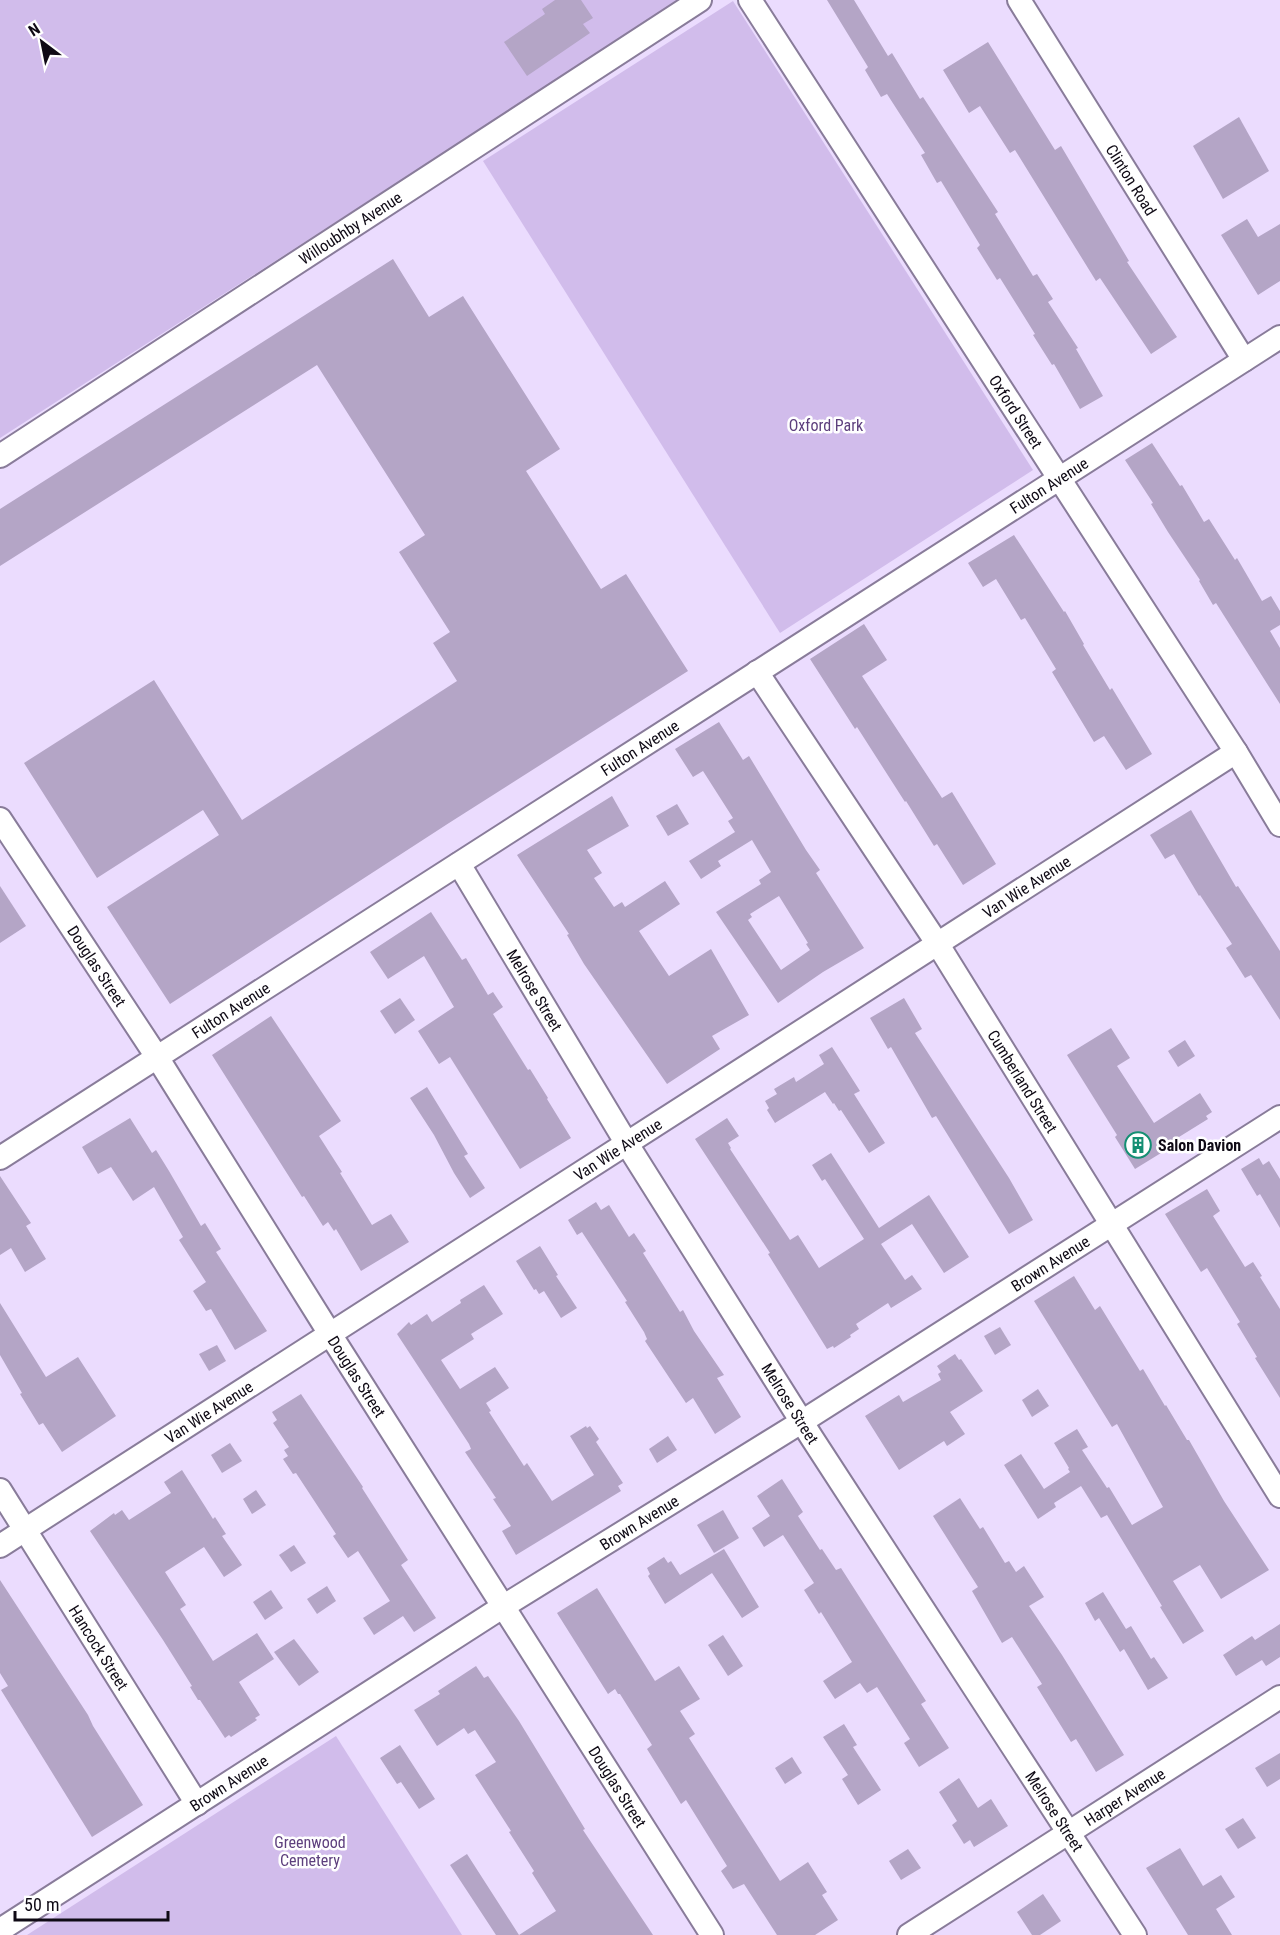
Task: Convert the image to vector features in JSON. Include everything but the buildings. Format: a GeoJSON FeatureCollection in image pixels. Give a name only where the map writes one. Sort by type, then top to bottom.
{"type":"FeatureCollection","features":[{"type":"Feature","properties":{"kind":"street","name":"Willoubhby Avenue"},"geometry":{"type":"LineString","coordinates":[[0,456],[700,0]]}},
{"type":"Feature","properties":{"kind":"street","name":"Oxford Street"},"geometry":{"type":"LineString","coordinates":[[750,0],[1236,752],[1280,825]]}},
{"type":"Feature","properties":{"kind":"street","name":"Clinton Road"},"geometry":{"type":"LineString","coordinates":[[1019,0],[1244,360]]}},
{"type":"Feature","properties":{"kind":"street","name":"Fulton Avenue"},"geometry":{"type":"LineString","coordinates":[[0,1158],[1280,337]]}},
{"type":"Feature","properties":{"kind":"street","name":"Cumberland Street"},"geometry":{"type":"LineString","coordinates":[[757,672],[937,944],[1280,1496]]}},
{"type":"Feature","properties":{"kind":"street","name":"Van Wie Avenue"},"geometry":{"type":"LineString","coordinates":[[0,1546],[1236,752]]}},
{"type":"Feature","properties":{"kind":"street","name":"Douglas Street"},"geometry":{"type":"LineString","coordinates":[[0,819],[157,1057],[712,1935]]}},
{"type":"Feature","properties":{"kind":"street","name":"Melrose Street"},"geometry":{"type":"LineString","coordinates":[[459,864],[627,1144],[802,1421],[1135,1935]]}},
{"type":"Feature","properties":{"kind":"street","name":"Brown Avenue"},"geometry":{"type":"LineString","coordinates":[[0,1930],[504,1606],[802,1421],[1280,1117]]}},
{"type":"Feature","properties":{"kind":"street","name":"Hancock Street"},"geometry":{"type":"LineString","coordinates":[[0,1490],[198,1804]]}},
{"type":"Feature","properties":{"kind":"street","name":"Harper Avenue"},"geometry":{"type":"LineString","coordinates":[[909,1935],[1280,1697]]}},
{"type":"Feature","properties":{"kind":"green space"},"geometry":{"type":"Polygon","coordinates":[[[0,0],[681,0],[0,438],[0,0]]]}},
{"type":"Feature","properties":{"kind":"green space","name":"Oxford Park"},"geometry":{"type":"Polygon","coordinates":[[[733,1],[1033,470],[780,633],[483,161],[733,1]]]}},
{"type":"Feature","properties":{"kind":"green space","name":"Greenwood Cemetery"},"geometry":{"type":"Polygon","coordinates":[[[336,1736],[462,1935],[27,1935],[336,1736]]]}},
{"type":"Feature","properties":{"kind":"place","name":"Salon Davion"},"geometry":{"type":"Point","coordinates":[1138,1145]}}]}
